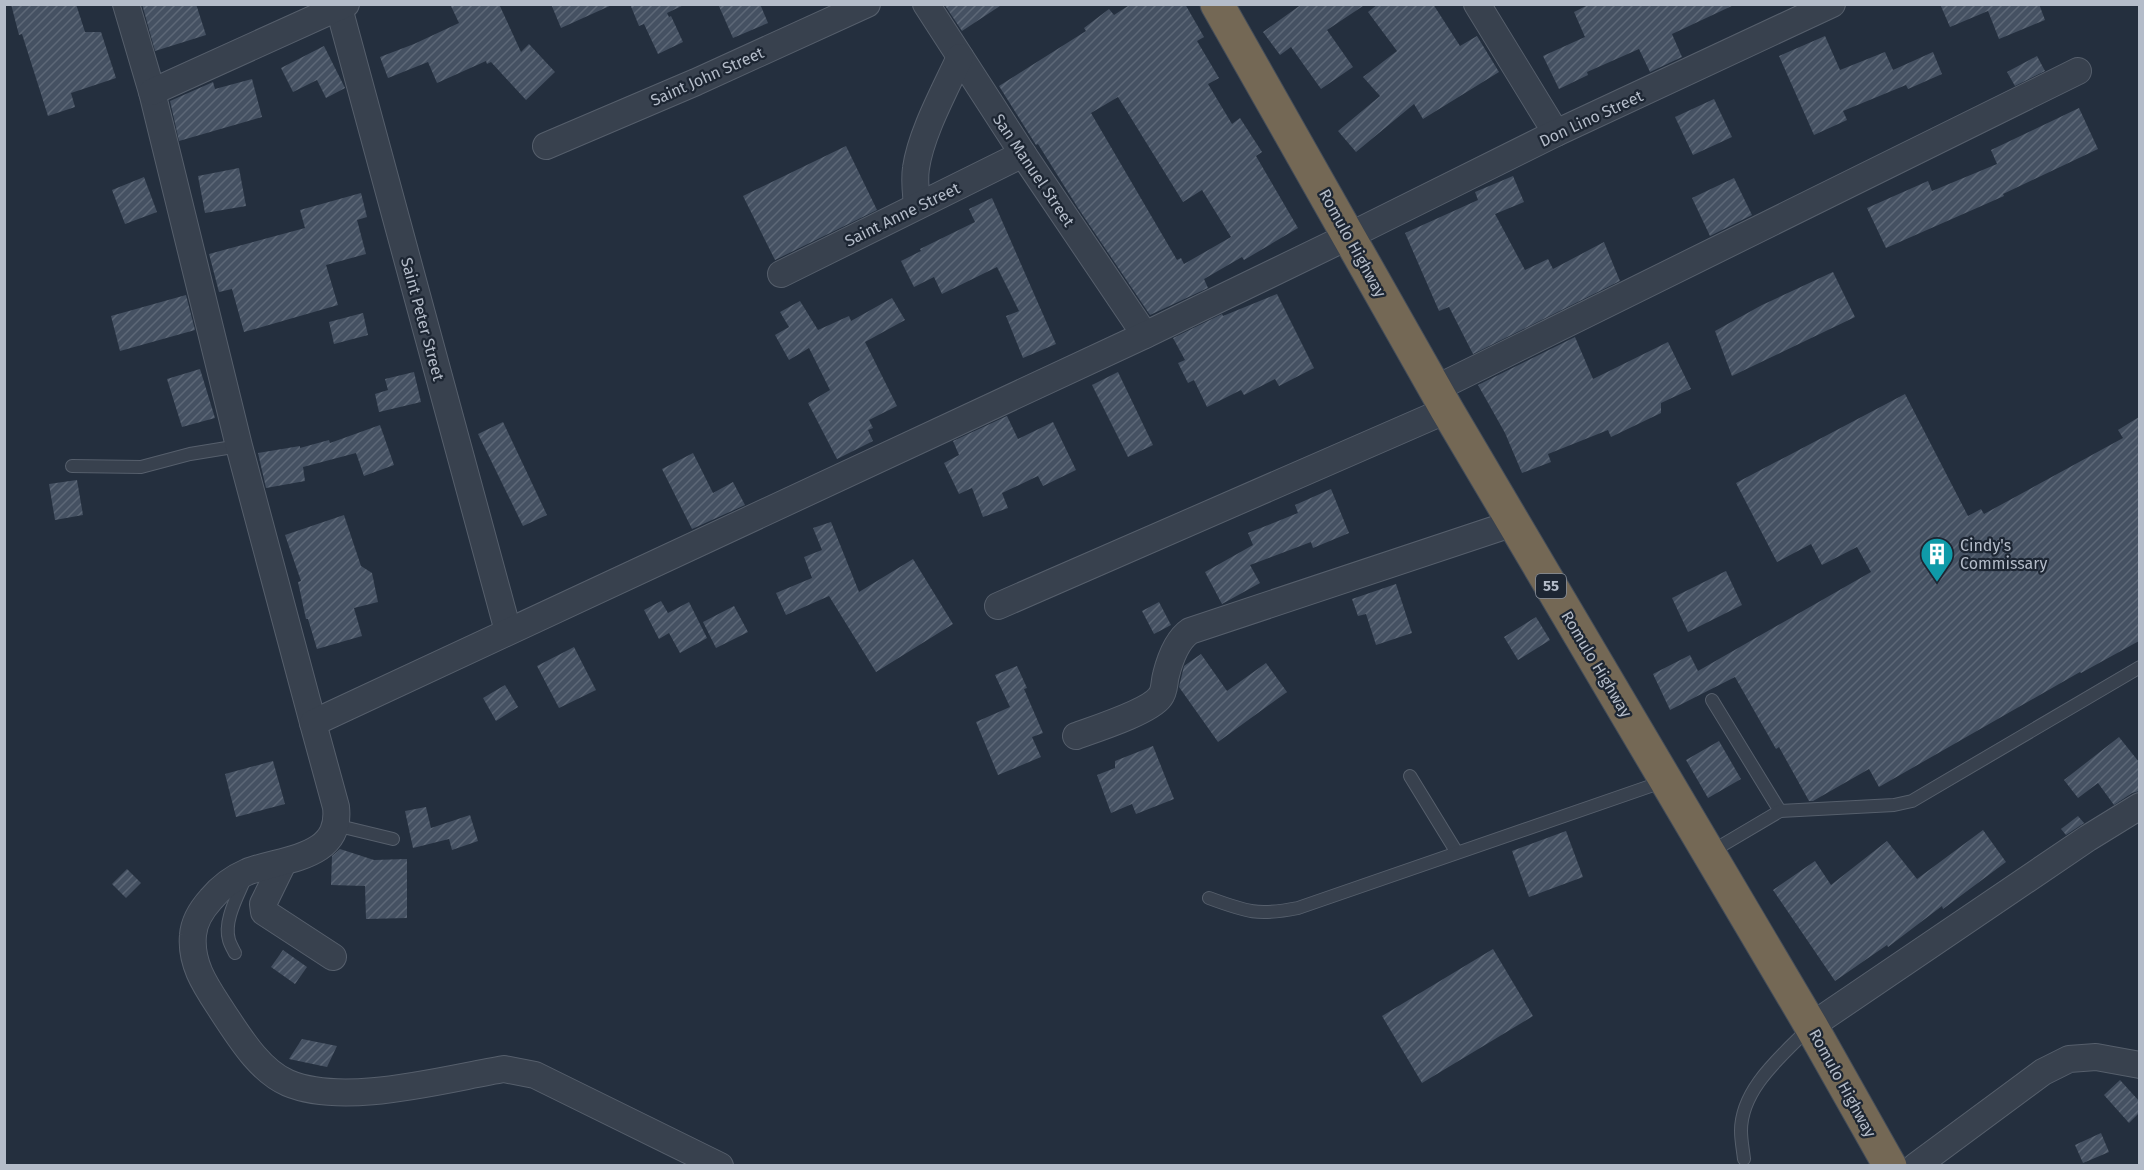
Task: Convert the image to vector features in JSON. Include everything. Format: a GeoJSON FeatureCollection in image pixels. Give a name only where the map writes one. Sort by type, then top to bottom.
{"type":"FeatureCollection","features":[{"type":"Feature","properties":{"kind":"highway","name":"Romulo Highway"},"geometry":{"type":"LineString","coordinates":[[1217,4],[1441,400],[1811,1026],[1890,1166]]}},
{"type":"Feature","properties":{"kind":"street"},"geometry":{"type":"LineString","coordinates":[[126,4],[152,92],[239,446],[336,807],[335,825],[322,846],[297,859],[247,872],[224,886],[205,905],[193,933],[196,965],[203,982],[247,1046],[263,1065],[287,1083],[331,1093],[360,1093],[504,1069],[518,1070],[550,1082],[720,1166]]}},
{"type":"Feature","properties":{"kind":"street","name":"Saint John Street"},"geometry":{"type":"LineString","coordinates":[[546,146],[696,82],[867,4]]}},
{"type":"Feature","properties":{"kind":"street","name":"San Manuel Street"},"geometry":{"type":"LineString","coordinates":[[926,4],[1144,335]]}},
{"type":"Feature","properties":{"kind":"street"},"geometry":{"type":"LineString","coordinates":[[1478,4],[1556,133]]}},
{"type":"Feature","properties":{"kind":"street","name":"Don Lino Street"},"geometry":{"type":"LineString","coordinates":[[313,723],[1144,335],[1556,133],[1832,4]]}},
{"type":"Feature","properties":{"kind":"street"},"geometry":{"type":"LineString","coordinates":[[152,92],[343,6]]}},
{"type":"Feature","properties":{"kind":"street","name":"Saint Peter Street"},"geometry":{"type":"LineString","coordinates":[[343,6],[508,631]]}},
{"type":"Feature","properties":{"kind":"street"},"geometry":{"type":"LineString","coordinates":[[917,206],[916,168],[920,150],[960,57]]}},
{"type":"Feature","properties":{"kind":"street"},"geometry":{"type":"LineString","coordinates":[[998,606],[1441,400],[2078,71]]}},
{"type":"Feature","properties":{"kind":"street","name":"Saint Anne Street"},"geometry":{"type":"LineString","coordinates":[[781,274],[1023,154]]}},
{"type":"Feature","properties":{"kind":"street"},"geometry":{"type":"LineString","coordinates":[[1076,736],[1155,702],[1163,692],[1165,676],[1177,645],[1190,631],[1514,523]]}},
{"type":"Feature","properties":{"kind":"street"},"geometry":{"type":"LineString","coordinates":[[1811,1026],[2088,838],[2139,806]]}},
{"type":"Feature","properties":{"kind":"street"},"geometry":{"type":"LineString","coordinates":[[283,862],[263,904],[264,912],[333,957]]}},
{"type":"Feature","properties":{"kind":"street"},"geometry":{"type":"LineString","coordinates":[[1916,1166],[2043,1072],[2069,1059],[2096,1058],[2139,1065]]}},
{"type":"Feature","properties":{"kind":"lane"},"geometry":{"type":"LineString","coordinates":[[72,466],[141,467],[190,454],[239,446]]}},
{"type":"Feature","properties":{"kind":"lane"},"geometry":{"type":"LineString","coordinates":[[1708,853],[1779,811],[1894,805],[1912,801],[2139,667]]}},
{"type":"Feature","properties":{"kind":"lane"},"geometry":{"type":"LineString","coordinates":[[1712,700],[1779,811]]}},
{"type":"Feature","properties":{"kind":"lane"},"geometry":{"type":"LineString","coordinates":[[1410,776],[1456,851]]}},
{"type":"Feature","properties":{"kind":"lane"},"geometry":{"type":"LineString","coordinates":[[1209,898],[1244,911],[1271,913],[1298,908],[1456,851],[1666,780]]}},
{"type":"Feature","properties":{"kind":"lane"},"geometry":{"type":"LineString","coordinates":[[335,825],[393,838]]}},
{"type":"Feature","properties":{"kind":"lane"},"geometry":{"type":"LineString","coordinates":[[236,952],[228,939],[228,928],[247,872]]}},
{"type":"Feature","properties":{"kind":"lane"},"geometry":{"type":"LineString","coordinates":[[1744,1159],[1741,1131],[1745,1103],[1780,1057],[1811,1026]]}},
{"type":"Feature","properties":{"kind":"building"},"geometry":{"type":"Polygon","coordinates":[[[11,4],[76,4],[85,32],[101,32],[116,78],[71,93],[75,107],[48,116],[22,34],[19,35],[11,4]]]}},
{"type":"Feature","properties":{"kind":"building"},"geometry":{"type":"Polygon","coordinates":[[[142,4],[196,4],[206,35],[155,51],[142,4]]]}},
{"type":"Feature","properties":{"kind":"building"},"geometry":{"type":"Polygon","coordinates":[[[450,4],[499,4],[521,52],[529,44],[555,72],[526,100],[491,62],[487,64],[486,61],[437,83],[428,62],[388,78],[380,57],[459,23],[450,4]]]}},
{"type":"Feature","properties":{"kind":"building"},"geometry":{"type":"Polygon","coordinates":[[[551,4],[614,4],[561,28],[551,4]]]}},
{"type":"Feature","properties":{"kind":"building"},"geometry":{"type":"Polygon","coordinates":[[[630,4],[686,4],[667,13],[669,17],[671,16],[683,42],[658,54],[644,24],[639,26],[630,4]]]}},
{"type":"Feature","properties":{"kind":"building"},"geometry":{"type":"Polygon","coordinates":[[[718,4],[760,4],[768,23],[733,38],[718,4]]]}},
{"type":"Feature","properties":{"kind":"building"},"geometry":{"type":"Polygon","coordinates":[[[944,4],[1003,4],[962,31],[944,4]]]}},
{"type":"Feature","properties":{"kind":"building"},"geometry":{"type":"Polygon","coordinates":[[[1131,4],[1185,4],[1204,37],[1197,41],[1219,78],[1208,84],[1232,124],[1240,118],[1262,152],[1256,156],[1298,228],[1244,260],[1242,257],[1204,279],[1208,288],[1150,315],[999,86],[1086,31],[1084,28],[1109,9],[1114,15],[1131,4]],[[1118,97],[1091,113],[1177,260],[1181,258],[1184,264],[1231,237],[1202,190],[1183,202],[1118,97]]]}},
{"type":"Feature","properties":{"kind":"building"},"geometry":{"type":"Polygon","coordinates":[[[1302,4],[1366,4],[1327,30],[1353,67],[1321,89],[1291,47],[1280,55],[1263,32],[1302,4]]]}},
{"type":"Feature","properties":{"kind":"building"},"geometry":{"type":"Polygon","coordinates":[[[1378,4],[1433,4],[1460,46],[1477,36],[1499,72],[1423,119],[1414,104],[1356,152],[1338,131],[1380,96],[1363,77],[1397,51],[1368,12],[1378,4]]]}},
{"type":"Feature","properties":{"kind":"building"},"geometry":{"type":"Polygon","coordinates":[[[1590,4],[1736,4],[1672,34],[1682,57],[1650,72],[1639,49],[1587,72],[1588,75],[1559,89],[1543,56],[1585,37],[1574,12],[1590,4]]]}},
{"type":"Feature","properties":{"kind":"building"},"geometry":{"type":"Polygon","coordinates":[[[1940,4],[2039,4],[2045,20],[1999,39],[1988,11],[1950,27],[1940,4]]]}},
{"type":"Feature","properties":{"kind":"building"},"geometry":{"type":"Polygon","coordinates":[[[1825,36],[1840,70],[1885,52],[1893,70],[1933,52],[1942,74],[1908,89],[1906,85],[1843,111],[1847,120],[1814,135],[1779,56],[1825,36]]]}},
{"type":"Feature","properties":{"kind":"building"},"geometry":{"type":"Polygon","coordinates":[[[324,46],[345,88],[326,98],[317,80],[293,92],[281,68],[324,46]]]}},
{"type":"Feature","properties":{"kind":"building"},"geometry":{"type":"Polygon","coordinates":[[[2037,56],[2045,71],[2015,86],[2007,72],[2037,56]]]}},
{"type":"Feature","properties":{"kind":"building"},"geometry":{"type":"Polygon","coordinates":[[[252,79],[262,117],[179,141],[170,101],[213,82],[215,89],[252,79]]]}},
{"type":"Feature","properties":{"kind":"building"},"geometry":{"type":"Polygon","coordinates":[[[1714,99],[1732,137],[1693,155],[1675,117],[1714,99]]]}},
{"type":"Feature","properties":{"kind":"building"},"geometry":{"type":"Polygon","coordinates":[[[2079,108],[2098,149],[2003,194],[2004,196],[1886,248],[1867,208],[1928,181],[1932,191],[1997,164],[1991,150],[2079,108]]]}},
{"type":"Feature","properties":{"kind":"building"},"geometry":{"type":"Polygon","coordinates":[[[846,146],[877,210],[775,260],[743,196],[846,146]]]}},
{"type":"Feature","properties":{"kind":"building"},"geometry":{"type":"Polygon","coordinates":[[[239,168],[246,206],[205,213],[198,176],[239,168]]]}},
{"type":"Feature","properties":{"kind":"building"},"geometry":{"type":"Polygon","coordinates":[[[1513,176],[1524,202],[1495,214],[1525,270],[1548,259],[1553,269],[1604,242],[1620,281],[1473,354],[1449,307],[1439,311],[1405,233],[1478,200],[1475,192],[1513,176]]]}},
{"type":"Feature","properties":{"kind":"building"},"geometry":{"type":"Polygon","coordinates":[[[144,177],[157,212],[125,224],[112,190],[144,177]]]}},
{"type":"Feature","properties":{"kind":"building"},"geometry":{"type":"Polygon","coordinates":[[[1734,178],[1752,215],[1710,236],[1692,198],[1734,178]]]}},
{"type":"Feature","properties":{"kind":"building"},"geometry":{"type":"Polygon","coordinates":[[[361,193],[367,217],[357,220],[366,254],[326,265],[338,305],[244,332],[232,289],[219,292],[209,254],[305,228],[300,210],[361,193]]]}},
{"type":"Feature","properties":{"kind":"building"},"geometry":{"type":"Polygon","coordinates":[[[992,198],[1056,344],[1023,358],[1006,316],[1019,311],[997,267],[942,294],[934,277],[914,287],[901,261],[975,222],[969,209],[992,198]]]}},
{"type":"Feature","properties":{"kind":"building"},"geometry":{"type":"Polygon","coordinates":[[[1833,272],[1855,317],[1732,376],[1715,331],[1762,305],[1833,272]]]}},
{"type":"Feature","properties":{"kind":"building"},"geometry":{"type":"Polygon","coordinates":[[[1277,294],[1314,368],[1279,386],[1275,379],[1244,395],[1241,390],[1207,407],[1194,380],[1188,383],[1178,363],[1185,360],[1173,338],[1222,314],[1223,316],[1277,294]]]}},
{"type":"Feature","properties":{"kind":"building"},"geometry":{"type":"Polygon","coordinates":[[[186,295],[195,330],[120,351],[111,316],[186,295]]]}},
{"type":"Feature","properties":{"kind":"building"},"geometry":{"type":"Polygon","coordinates":[[[892,298],[905,320],[865,342],[897,406],[869,420],[873,428],[868,430],[873,441],[837,459],[808,403],[830,390],[809,348],[789,360],[775,335],[789,327],[780,312],[800,301],[818,330],[849,316],[851,321],[892,298]]]}},
{"type":"Feature","properties":{"kind":"building"},"geometry":{"type":"Polygon","coordinates":[[[363,313],[368,335],[334,344],[329,322],[363,313]]]}},
{"type":"Feature","properties":{"kind":"building"},"geometry":{"type":"Polygon","coordinates":[[[1575,337],[1593,379],[1668,342],[1691,389],[1661,403],[1661,413],[1611,437],[1608,430],[1548,454],[1551,462],[1522,473],[1505,433],[1478,385],[1575,337]]]}},
{"type":"Feature","properties":{"kind":"building"},"geometry":{"type":"Polygon","coordinates":[[[200,369],[215,418],[182,427],[167,379],[200,369]]]}},
{"type":"Feature","properties":{"kind":"building"},"geometry":{"type":"Polygon","coordinates":[[[414,372],[421,402],[379,412],[375,394],[388,390],[385,379],[414,372]]]}},
{"type":"Feature","properties":{"kind":"building"},"geometry":{"type":"Polygon","coordinates":[[[1118,372],[1153,445],[1128,457],[1092,385],[1118,372]]]}},
{"type":"Feature","properties":{"kind":"building"},"geometry":{"type":"Polygon","coordinates":[[[1905,394],[1968,516],[1981,509],[1984,514],[2123,438],[2118,430],[2139,417],[2139,641],[2080,672],[1879,787],[1869,769],[1813,801],[1809,801],[1779,747],[1776,749],[1735,677],[1670,710],[1653,674],[1690,655],[1698,671],[1871,572],[1857,547],[1822,565],[1811,544],[1777,562],[1736,483],[1905,394]]]}},
{"type":"Feature","properties":{"kind":"building"},"geometry":{"type":"Polygon","coordinates":[[[1007,416],[1018,439],[1053,422],[1076,470],[1043,486],[1038,476],[1002,493],[1008,508],[983,517],[972,488],[959,494],[944,463],[959,455],[953,441],[1007,416]]]}},
{"type":"Feature","properties":{"kind":"building"},"geometry":{"type":"Polygon","coordinates":[[[503,422],[547,515],[523,526],[478,434],[503,422]]]}},
{"type":"Feature","properties":{"kind":"building"},"geometry":{"type":"Polygon","coordinates":[[[380,425],[394,465],[364,476],[356,453],[303,467],[305,481],[266,488],[258,453],[300,446],[300,448],[329,440],[330,443],[380,425]]]}},
{"type":"Feature","properties":{"kind":"building"},"geometry":{"type":"Polygon","coordinates":[[[693,453],[713,493],[733,482],[745,505],[692,529],[662,469],[693,453]]]}},
{"type":"Feature","properties":{"kind":"building"},"geometry":{"type":"Polygon","coordinates":[[[77,480],[83,515],[55,520],[49,484],[77,480]]]}},
{"type":"Feature","properties":{"kind":"building"},"geometry":{"type":"Polygon","coordinates":[[[1331,489],[1349,533],[1313,548],[1311,542],[1250,565],[1260,583],[1222,604],[1205,572],[1253,545],[1248,533],[1298,513],[1295,505],[1331,489]]]}},
{"type":"Feature","properties":{"kind":"building"},"geometry":{"type":"Polygon","coordinates":[[[344,515],[361,566],[372,573],[378,602],[354,608],[362,636],[317,649],[308,619],[306,619],[298,582],[301,581],[285,535],[344,515]]]}},
{"type":"Feature","properties":{"kind":"building"},"geometry":{"type":"Polygon","coordinates":[[[831,522],[859,592],[913,559],[953,624],[876,672],[829,596],[786,615],[776,593],[812,578],[804,557],[822,550],[813,528],[831,522]]]}},
{"type":"Feature","properties":{"kind":"building"},"geometry":{"type":"Polygon","coordinates":[[[1726,571],[1742,605],[1688,632],[1672,598],[1726,571]]]}},
{"type":"Feature","properties":{"kind":"building"},"geometry":{"type":"Polygon","coordinates":[[[1396,584],[1412,633],[1376,645],[1366,614],[1358,616],[1352,599],[1396,584]]]}},
{"type":"Feature","properties":{"kind":"building"},"geometry":{"type":"Polygon","coordinates":[[[661,601],[668,613],[689,602],[707,638],[680,653],[669,633],[659,639],[644,610],[661,601]]]}},
{"type":"Feature","properties":{"kind":"building"},"geometry":{"type":"Polygon","coordinates":[[[1159,602],[1171,625],[1154,634],[1142,611],[1159,602]]]}},
{"type":"Feature","properties":{"kind":"building"},"geometry":{"type":"Polygon","coordinates":[[[734,606],[748,632],[716,648],[703,622],[734,606]]]}},
{"type":"Feature","properties":{"kind":"building"},"geometry":{"type":"Polygon","coordinates":[[[1536,617],[1550,640],[1518,660],[1504,637],[1536,617]]]}},
{"type":"Feature","properties":{"kind":"building"},"geometry":{"type":"Polygon","coordinates":[[[574,647],[596,690],[559,708],[537,666],[574,647]]]}},
{"type":"Feature","properties":{"kind":"building"},"geometry":{"type":"Polygon","coordinates":[[[1201,654],[1227,691],[1266,663],[1287,692],[1218,742],[1179,687],[1184,666],[1201,654]]]}},
{"type":"Feature","properties":{"kind":"building"},"geometry":{"type":"Polygon","coordinates":[[[1017,666],[1043,733],[1032,737],[1041,757],[998,775],[976,722],[1010,707],[995,675],[1017,666]]]}},
{"type":"Feature","properties":{"kind":"building"},"geometry":{"type":"Polygon","coordinates":[[[505,685],[518,707],[496,721],[483,698],[505,685]]]}},
{"type":"Feature","properties":{"kind":"building"},"geometry":{"type":"Polygon","coordinates":[[[2119,737],[2139,762],[2139,791],[2114,805],[2098,783],[2078,798],[2064,780],[2119,737]]]}},
{"type":"Feature","properties":{"kind":"building"},"geometry":{"type":"Polygon","coordinates":[[[1719,741],[1741,779],[1708,798],[1686,760],[1719,741]]]}},
{"type":"Feature","properties":{"kind":"building"},"geometry":{"type":"Polygon","coordinates":[[[1153,746],[1174,799],[1136,814],[1132,804],[1111,813],[1097,775],[1115,768],[1115,761],[1153,746]]]}},
{"type":"Feature","properties":{"kind":"building"},"geometry":{"type":"Polygon","coordinates":[[[273,761],[285,804],[236,817],[225,774],[273,761]]]}},
{"type":"Feature","properties":{"kind":"building"},"geometry":{"type":"Polygon","coordinates":[[[426,807],[431,828],[470,815],[478,841],[452,850],[449,839],[413,848],[405,811],[426,807]]]}},
{"type":"Feature","properties":{"kind":"building"},"geometry":{"type":"Polygon","coordinates":[[[2078,816],[2084,823],[2066,835],[2061,829],[2078,816]]]}},
{"type":"Feature","properties":{"kind":"building"},"geometry":{"type":"Polygon","coordinates":[[[1983,830],[2006,862],[1943,909],[1942,906],[1888,947],[1887,945],[1835,981],[1773,890],[1815,861],[1831,885],[1887,841],[1917,879],[1983,830]]]}},
{"type":"Feature","properties":{"kind":"building"},"geometry":{"type":"Polygon","coordinates":[[[1566,831],[1583,877],[1529,897],[1512,851],[1566,831]]]}},
{"type":"Feature","properties":{"kind":"building"},"geometry":{"type":"Polygon","coordinates":[[[340,849],[374,860],[407,859],[407,918],[366,919],[365,886],[331,885],[332,856],[340,849]]]}},
{"type":"Feature","properties":{"kind":"building"},"geometry":{"type":"Polygon","coordinates":[[[127,869],[141,883],[126,898],[112,884],[127,869]]]}},
{"type":"Feature","properties":{"kind":"building"},"geometry":{"type":"Polygon","coordinates":[[[1493,949],[1533,1016],[1422,1083],[1382,1016],[1493,949]]]}},
{"type":"Feature","properties":{"kind":"building"},"geometry":{"type":"Polygon","coordinates":[[[283,950],[307,967],[295,984],[271,967],[283,950]]]}},
{"type":"Feature","properties":{"kind":"building"},"geometry":{"type":"Polygon","coordinates":[[[302,1039],[337,1046],[327,1067],[289,1059],[302,1039]]]}},
{"type":"Feature","properties":{"kind":"building"},"geometry":{"type":"Polygon","coordinates":[[[2120,1080],[2139,1101],[2139,1113],[2129,1123],[2104,1095],[2120,1080]]]}},
{"type":"Feature","properties":{"kind":"building"},"geometry":{"type":"Polygon","coordinates":[[[2101,1133],[2109,1152],[2083,1163],[2075,1145],[2101,1133]]]}},
{"type":"Feature","properties":{"kind":"place","name":"Cindy's Commissary"},"geometry":{"type":"Point","coordinates":[1937,583]}}]}
